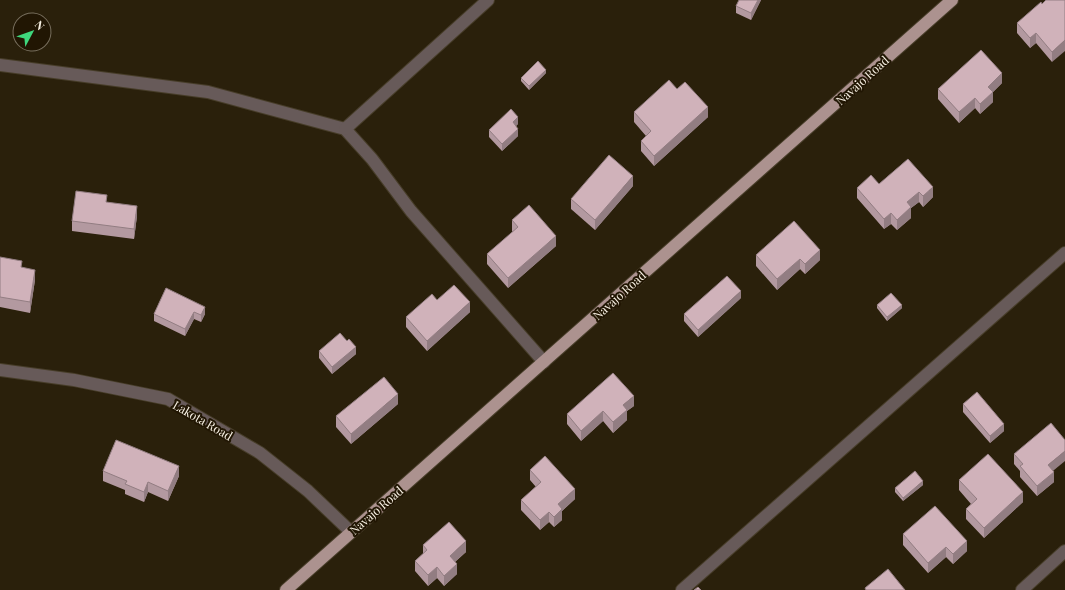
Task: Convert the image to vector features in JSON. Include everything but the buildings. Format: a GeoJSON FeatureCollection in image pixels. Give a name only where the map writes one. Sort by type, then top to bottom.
{"type":"FeatureCollection","features":[{"type":"Feature","properties":{"kind":"main road","name":"Navajo Road"},"geometry":{"type":"LineString","coordinates":[[286,590],[947,2]]}},
{"type":"Feature","properties":{"kind":"street"},"geometry":{"type":"LineString","coordinates":[[345,128],[488,0]]}},
{"type":"Feature","properties":{"kind":"street"},"geometry":{"type":"LineString","coordinates":[[0,66],[208,92],[345,128],[372,159],[411,211],[544,362]]}},
{"type":"Feature","properties":{"kind":"street"},"geometry":{"type":"LineString","coordinates":[[682,590],[1065,253]]}},
{"type":"Feature","properties":{"kind":"street","name":"Lakota Road"},"geometry":{"type":"LineString","coordinates":[[0,370],[74,380],[168,399],[260,453],[308,491],[351,532]]}},
{"type":"Feature","properties":{"kind":"street"},"geometry":{"type":"LineString","coordinates":[[1022,590],[1065,551]]}}]}
